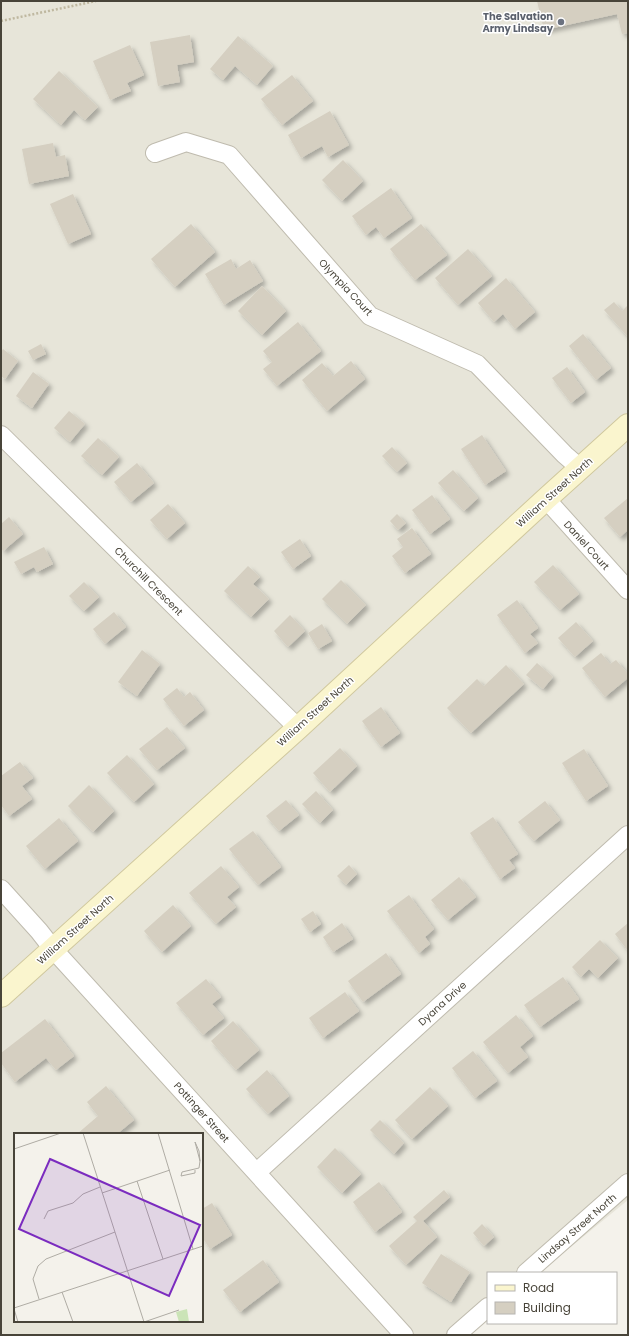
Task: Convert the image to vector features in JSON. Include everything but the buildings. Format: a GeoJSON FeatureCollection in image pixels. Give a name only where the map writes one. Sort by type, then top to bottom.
{"type":"FeatureCollection","features":[{"type":"Feature","properties":{"kind":"street","name":"Olympia Court"},"geometry":{"type":"LineString","coordinates":[[155,153],[186,142],[229,155],[370,316],[477,364],[565,455],[580,468]]}},
{"type":"Feature","properties":{"kind":"street","name":"William Street North"},"geometry":{"type":"LineString","coordinates":[[1,996],[298,728],[628,425]]}},
{"type":"Feature","properties":{"kind":"street","name":"Churchill Crescent"},"geometry":{"type":"LineString","coordinates":[[1,435],[298,728]]}},
{"type":"Feature","properties":{"kind":"street","name":"Daniel Court"},"geometry":{"type":"LineString","coordinates":[[546,499],[628,590]]}},
{"type":"Feature","properties":{"kind":"street","name":"Dyana Drive"},"geometry":{"type":"LineString","coordinates":[[257,1172],[628,835]]}},
{"type":"Feature","properties":{"kind":"street","name":"Pottinger Street"},"geometry":{"type":"LineString","coordinates":[[1,889],[404,1335]]}},
{"type":"Feature","properties":{"kind":"street","name":"Lindsay Street North"},"geometry":{"type":"LineString","coordinates":[[527,1272],[628,1183]]}},
{"type":"Feature","properties":{"kind":"street"},"geometry":{"type":"LineString","coordinates":[[456,1335],[487,1308]]}},
{"type":"Feature","properties":{"kind":"path"},"geometry":{"type":"LineString","coordinates":[[1,21],[96,1]]}},
{"type":"Feature","properties":{"kind":"shaded area"},"geometry":{"type":"Polygon","coordinates":[[[1,1],[628,1],[628,1200],[540,1272],[487,1272],[487,1316],[463,1335],[1,1335],[1,1]]]}},
{"type":"Feature","properties":{"kind":"place","name":"The Salvation Army Lindsay"},"geometry":{"type":"Point","coordinates":[561,22]}}]}
